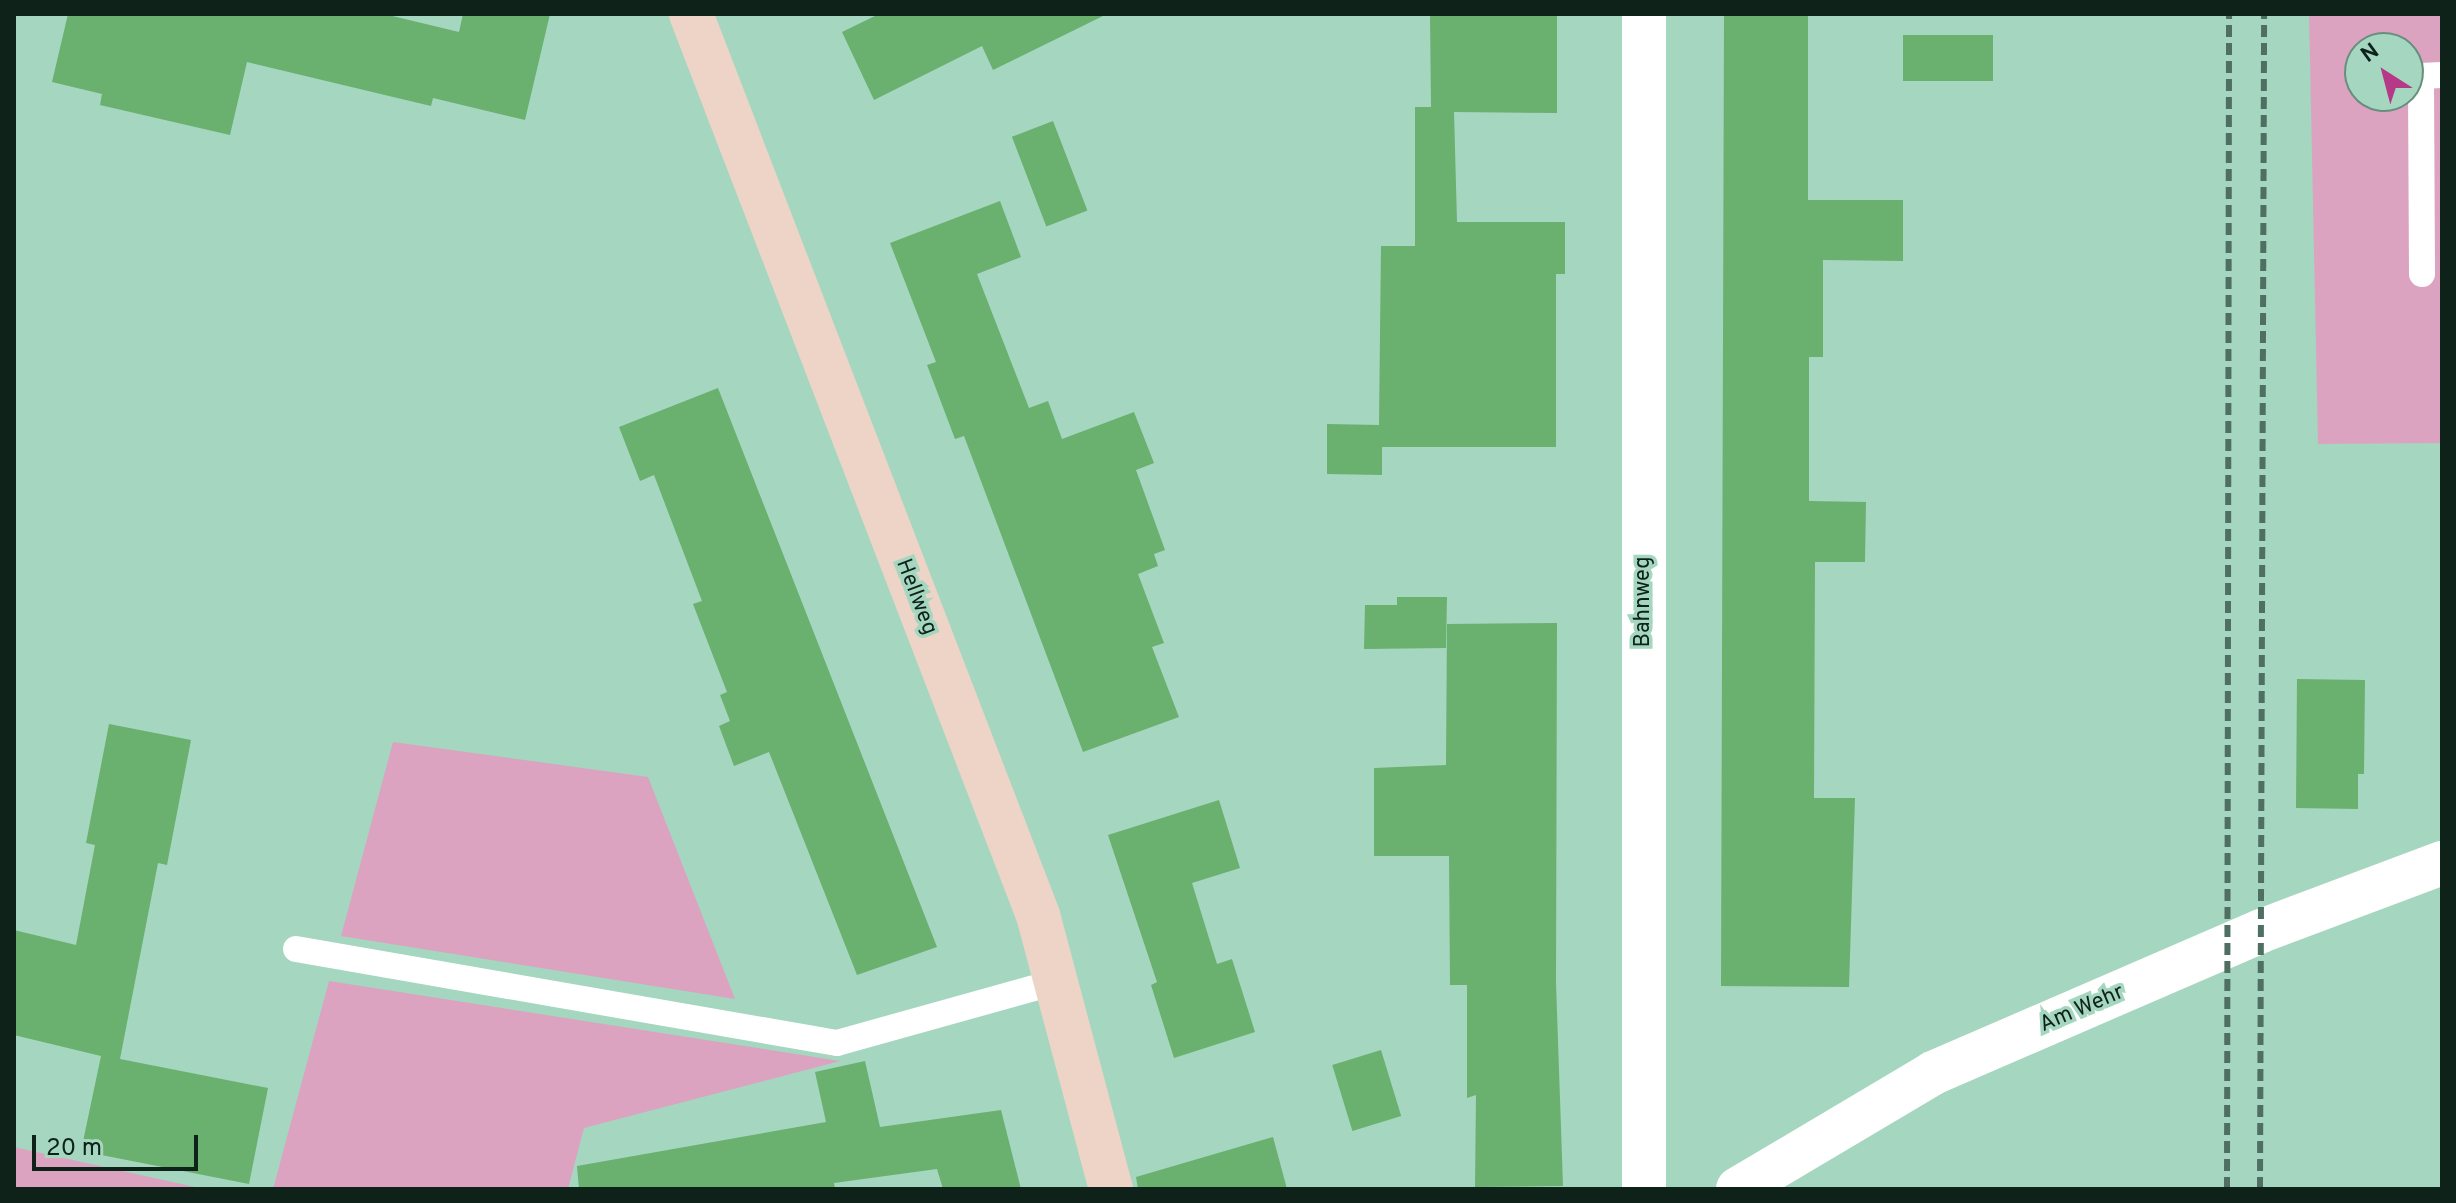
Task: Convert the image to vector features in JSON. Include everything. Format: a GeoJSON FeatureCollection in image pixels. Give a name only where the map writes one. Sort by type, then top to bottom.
{"type":"FeatureCollection","features":[{"type":"Feature","properties":{"kind":"street","name":"Hellweg"},"geometry":{"type":"LineString","coordinates":[[691,14],[1038,915],[1111,1189]]}},
{"type":"Feature","properties":{"kind":"street","name":"Bahnweg"},"geometry":{"type":"LineString","coordinates":[[1644,14],[1644,1189]]}},
{"type":"Feature","properties":{"kind":"street","name":"Am Wehr"},"geometry":{"type":"LineString","coordinates":[[1738,1189],[1933,1073],[2261,931],[2442,863]]}},
{"type":"Feature","properties":{"kind":"lane"},"geometry":{"type":"LineString","coordinates":[[2422,274],[2421,76],[2442,75]]}},
{"type":"Feature","properties":{"kind":"lane"},"geometry":{"type":"LineString","coordinates":[[296,949],[837,1043],[1056,982]]}},
{"type":"Feature","properties":{"kind":"shaded area"},"geometry":{"type":"Polygon","coordinates":[[[2309,14],[2442,14],[2442,443],[2318,444],[2309,14]]]}},
{"type":"Feature","properties":{"kind":"shaded area"},"geometry":{"type":"Polygon","coordinates":[[[393,742],[648,777],[735,999],[341,936],[393,742]]]}},
{"type":"Feature","properties":{"kind":"shaded area"},"geometry":{"type":"Polygon","coordinates":[[[329,981],[840,1061],[584,1128],[568,1189],[273,1189],[329,981]]]}},
{"type":"Feature","properties":{"kind":"shaded area"},"geometry":{"type":"Polygon","coordinates":[[[14,1147],[204,1189],[14,1189],[14,1147]]]}},
{"type":"Feature","properties":{"kind":"building"},"geometry":{"type":"Polygon","coordinates":[[[68,14],[384,14],[459,32],[463,14],[550,14],[525,120],[433,98],[431,106],[247,62],[230,135],[100,105],[102,94],[52,82],[68,14]]]}},
{"type":"Feature","properties":{"kind":"building"},"geometry":{"type":"Polygon","coordinates":[[[879,14],[1107,14],[993,70],[982,46],[874,100],[842,32],[879,14]]]}},
{"type":"Feature","properties":{"kind":"building"},"geometry":{"type":"Polygon","coordinates":[[[1557,14],[1557,113],[1454,112],[1457,222],[1565,222],[1565,274],[1556,274],[1556,447],[1382,447],[1382,475],[1327,474],[1327,424],[1379,425],[1381,246],[1415,246],[1415,107],[1431,107],[1430,15],[1557,14]]]}},
{"type":"Feature","properties":{"kind":"building"},"geometry":{"type":"Polygon","coordinates":[[[1724,14],[1808,14],[1808,200],[1903,200],[1903,261],[1823,260],[1823,357],[1809,357],[1809,501],[1866,502],[1865,562],[1815,562],[1814,798],[1855,798],[1849,987],[1721,986],[1724,14]]]}},
{"type":"Feature","properties":{"kind":"building"},"geometry":{"type":"Polygon","coordinates":[[[1903,35],[1993,35],[1993,81],[1903,81],[1903,35]]]}},
{"type":"Feature","properties":{"kind":"building"},"geometry":{"type":"Polygon","coordinates":[[[1053,121],[1087,211],[1046,226],[1012,137],[1053,121]]]}},
{"type":"Feature","properties":{"kind":"building"},"geometry":{"type":"Polygon","coordinates":[[[1000,201],[1021,257],[977,274],[1029,408],[1048,401],[1062,439],[1134,412],[1154,463],[1136,470],[1165,550],[1154,554],[1158,566],[1138,574],[1164,643],[1152,647],[1179,717],[1083,752],[964,436],[955,439],[927,365],[936,362],[890,243],[1000,201]]]}},
{"type":"Feature","properties":{"kind":"building"},"geometry":{"type":"Polygon","coordinates":[[[718,388],[937,947],[857,975],[769,752],[734,766],[719,726],[730,721],[720,695],[727,692],[693,604],[702,601],[654,475],[640,481],[619,427],[718,388]]]}},
{"type":"Feature","properties":{"kind":"building"},"geometry":{"type":"Polygon","coordinates":[[[1397,597],[1447,597],[1446,648],[1364,649],[1365,605],[1397,605],[1397,597]]]}},
{"type":"Feature","properties":{"kind":"building"},"geometry":{"type":"Polygon","coordinates":[[[1557,623],[1556,983],[1563,1186],[1475,1187],[1476,1095],[1467,1098],[1467,985],[1450,985],[1449,856],[1374,856],[1374,768],[1446,765],[1447,624],[1557,623]]]}},
{"type":"Feature","properties":{"kind":"building"},"geometry":{"type":"Polygon","coordinates":[[[2297,679],[2365,680],[2364,774],[2358,774],[2358,809],[2296,808],[2297,679]]]}},
{"type":"Feature","properties":{"kind":"building"},"geometry":{"type":"Polygon","coordinates":[[[109,724],[191,740],[167,865],[158,863],[120,1059],[268,1088],[249,1184],[81,1151],[101,1056],[14,1035],[14,930],[76,945],[95,845],[86,843],[109,724]]]}},
{"type":"Feature","properties":{"kind":"building"},"geometry":{"type":"Polygon","coordinates":[[[1219,800],[1240,868],[1192,883],[1217,964],[1232,959],[1255,1032],[1174,1058],[1151,985],[1157,982],[1108,835],[1219,800]]]}},
{"type":"Feature","properties":{"kind":"building"},"geometry":{"type":"Polygon","coordinates":[[[1381,1050],[1401,1116],[1352,1131],[1332,1065],[1381,1050]]]}},
{"type":"Feature","properties":{"kind":"building"},"geometry":{"type":"Polygon","coordinates":[[[865,1061],[880,1127],[1001,1110],[1021,1189],[943,1189],[937,1169],[834,1183],[835,1189],[579,1189],[577,1166],[826,1122],[815,1072],[865,1061]]]}},
{"type":"Feature","properties":{"kind":"building"},"geometry":{"type":"Polygon","coordinates":[[[1273,1137],[1287,1189],[1138,1189],[1136,1177],[1273,1137]]]}},
{"type":"Feature","properties":{"kind":"railway"},"geometry":{"type":"LineString","coordinates":[[2227,1189],[2229,14]]}},
{"type":"Feature","properties":{"kind":"railway"},"geometry":{"type":"LineString","coordinates":[[2260,1189],[2264,14]]}}]}
